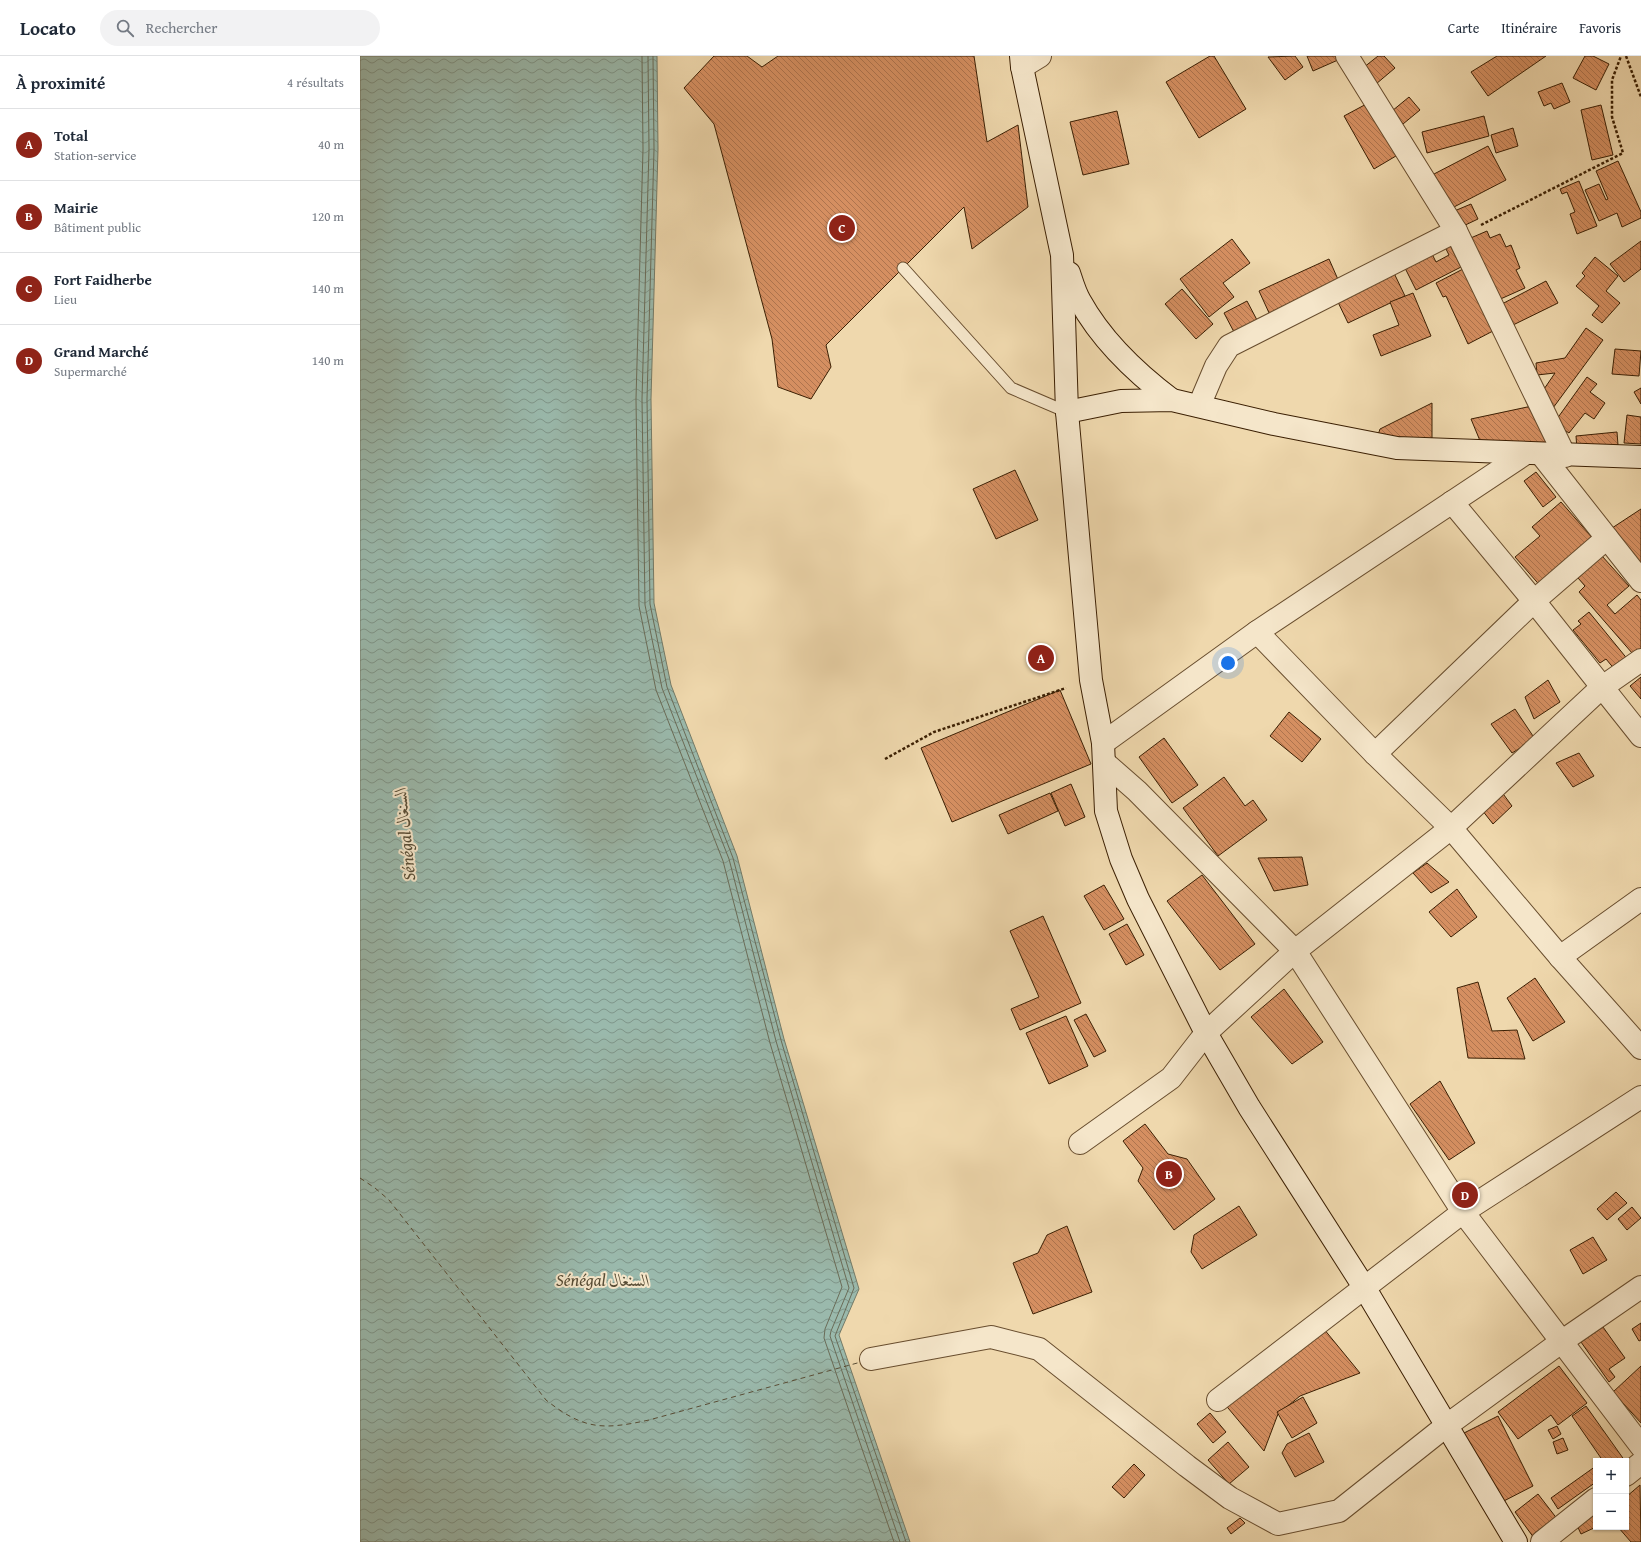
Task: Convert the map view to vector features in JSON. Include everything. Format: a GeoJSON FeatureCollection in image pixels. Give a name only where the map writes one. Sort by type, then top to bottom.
{"type":"FeatureCollection","features":[{"type":"Feature","properties":{"kind":"street"},"geometry":{"type":"LineString","coordinates":[[1040,56],[1021,62],[1062,256],[1079,300],[1089,315],[1116,350],[1148,382],[1172,400]]}},
{"type":"Feature","properties":{"kind":"street"},"geometry":{"type":"LineString","coordinates":[[1347,56],[1456,231],[1565,456]]}},
{"type":"Feature","properties":{"kind":"street"},"geometry":{"type":"LineString","coordinates":[[1199,406],[1216,366],[1230,346],[1456,231]]}},
{"type":"Feature","properties":{"kind":"street"},"geometry":{"type":"LineString","coordinates":[[1062,256],[1067,412],[1091,680],[1104,753],[1106,811],[1121,859],[1138,899],[1206,1033],[1249,1107],[1364,1286],[1516,1542]]}},
{"type":"Feature","properties":{"kind":"street"},"geometry":{"type":"LineString","coordinates":[[1067,412],[1121,401],[1172,400],[1274,424],[1397,448],[1565,456],[1641,457]]}},
{"type":"Feature","properties":{"kind":"street"},"geometry":{"type":"LineString","coordinates":[[1104,753],[1258,632],[1452,502],[1533,454]]}},
{"type":"Feature","properties":{"kind":"street"},"geometry":{"type":"LineString","coordinates":[[1533,454],[1607,538],[1641,581]]}},
{"type":"Feature","properties":{"kind":"street"},"geometry":{"type":"LineString","coordinates":[[1452,502],[1534,601],[1641,736]]}},
{"type":"Feature","properties":{"kind":"street"},"geometry":{"type":"LineString","coordinates":[[1375,754],[1534,601],[1607,538]]}},
{"type":"Feature","properties":{"kind":"street"},"geometry":{"type":"LineString","coordinates":[[1258,632],[1375,754],[1451,828],[1560,957],[1641,1048]]}},
{"type":"Feature","properties":{"kind":"street"},"geometry":{"type":"LineString","coordinates":[[1080,1143],[1170,1078],[1206,1033],[1295,951],[1451,828],[1602,688],[1641,660]]}},
{"type":"Feature","properties":{"kind":"street"},"geometry":{"type":"LineString","coordinates":[[1104,753],[1137,791],[1295,951],[1462,1212],[1641,1446]]}},
{"type":"Feature","properties":{"kind":"street"},"geometry":{"type":"LineString","coordinates":[[1560,957],[1641,899]]}},
{"type":"Feature","properties":{"kind":"street"},"geometry":{"type":"LineString","coordinates":[[1218,1400],[1462,1212],[1641,1097]]}},
{"type":"Feature","properties":{"kind":"street"},"geometry":{"type":"LineString","coordinates":[[871,1359],[991,1336],[1039,1349],[1193,1471],[1230,1498],[1278,1524],[1339,1511],[1446,1426],[1641,1286]]}},
{"type":"Feature","properties":{"kind":"street"},"geometry":{"type":"LineString","coordinates":[[1629,1473],[1641,1464]]}},
{"type":"Feature","properties":{"kind":"street"},"geometry":{"type":"LineString","coordinates":[[1542,1542],[1593,1501]]}},
{"type":"Feature","properties":{"kind":"lane"},"geometry":{"type":"LineString","coordinates":[[903,268],[1011,388],[1067,412]]}},
{"type":"Feature","properties":{"kind":"path"},"geometry":{"type":"LineString","coordinates":[[1456,231],[1465,234],[1623,153],[1612,117],[1612,80],[1621,56]]}},
{"type":"Feature","properties":{"kind":"path"},"geometry":{"type":"LineString","coordinates":[[1626,56],[1641,97]]}},
{"type":"Feature","properties":{"kind":"path"},"geometry":{"type":"LineString","coordinates":[[885,759],[934,732],[1091,680]]}},
{"type":"Feature","properties":{"kind":"water","name":"Sénégal السنغال"},"geometry":{"type":"Polygon","coordinates":[[[360,56],[657,56],[658,149],[651,399],[654,603],[671,685],[737,856],[784,1039],[859,1289],[839,1335],[910,1542],[360,1542],[360,56]]]}},
{"type":"Feature","properties":{"kind":"building"},"geometry":{"type":"Polygon","coordinates":[[[714,56],[747,56],[762,67],[778,56],[974,56],[987,142],[1018,125],[1028,207],[972,249],[964,207],[826,345],[831,367],[811,399],[778,387],[772,339],[714,124],[684,88],[714,56]]]}},
{"type":"Feature","properties":{"kind":"building"},"geometry":{"type":"Polygon","coordinates":[[[1210,56],[1214,56],[1246,109],[1199,138],[1166,82],[1210,56]]]}},
{"type":"Feature","properties":{"kind":"building"},"geometry":{"type":"Polygon","coordinates":[[[1295,56],[1303,67],[1285,80],[1268,57],[1295,56]]]}},
{"type":"Feature","properties":{"kind":"building"},"geometry":{"type":"Polygon","coordinates":[[[1307,56],[1337,56],[1338,60],[1313,71],[1307,56]]]}},
{"type":"Feature","properties":{"kind":"building"},"geometry":{"type":"Polygon","coordinates":[[[1378,56],[1384,56],[1395,68],[1376,84],[1363,68],[1378,56]]]}},
{"type":"Feature","properties":{"kind":"building"},"geometry":{"type":"Polygon","coordinates":[[[1497,56],[1546,56],[1488,96],[1471,72],[1497,56]]]}},
{"type":"Feature","properties":{"kind":"building"},"geometry":{"type":"Polygon","coordinates":[[[1585,56],[1593,56],[1609,64],[1596,90],[1573,78],[1585,56]]]}},
{"type":"Feature","properties":{"kind":"building"},"geometry":{"type":"Polygon","coordinates":[[[1562,83],[1570,102],[1554,109],[1551,103],[1544,106],[1538,92],[1562,83]]]}},
{"type":"Feature","properties":{"kind":"building"},"geometry":{"type":"Polygon","coordinates":[[[1409,97],[1420,110],[1403,124],[1392,111],[1409,97]]]}},
{"type":"Feature","properties":{"kind":"building"},"geometry":{"type":"Polygon","coordinates":[[[1372,101],[1401,153],[1374,169],[1344,116],[1372,101]]]}},
{"type":"Feature","properties":{"kind":"building"},"geometry":{"type":"Polygon","coordinates":[[[1601,105],[1613,155],[1592,160],[1581,110],[1601,105]]]}},
{"type":"Feature","properties":{"kind":"building"},"geometry":{"type":"Polygon","coordinates":[[[1117,111],[1129,164],[1083,175],[1070,122],[1117,111]]]}},
{"type":"Feature","properties":{"kind":"building"},"geometry":{"type":"Polygon","coordinates":[[[1484,116],[1489,136],[1427,153],[1422,132],[1484,116]]]}},
{"type":"Feature","properties":{"kind":"building"},"geometry":{"type":"Polygon","coordinates":[[[1513,128],[1518,146],[1496,153],[1491,135],[1513,128]]]}},
{"type":"Feature","properties":{"kind":"building"},"geometry":{"type":"Polygon","coordinates":[[[1488,146],[1506,180],[1452,208],[1434,174],[1488,146]]]}},
{"type":"Feature","properties":{"kind":"building"},"geometry":{"type":"Polygon","coordinates":[[[1618,161],[1641,212],[1641,218],[1622,227],[1617,213],[1599,221],[1585,190],[1599,184],[1606,200],[1608,199],[1596,171],[1618,161]]]}},
{"type":"Feature","properties":{"kind":"building"},"geometry":{"type":"Polygon","coordinates":[[[1579,181],[1597,226],[1577,234],[1570,214],[1575,212],[1567,192],[1562,194],[1560,189],[1579,181]]]}},
{"type":"Feature","properties":{"kind":"building"},"geometry":{"type":"Polygon","coordinates":[[[1471,204],[1478,219],[1459,228],[1452,212],[1471,204]]]}},
{"type":"Feature","properties":{"kind":"building"},"geometry":{"type":"Polygon","coordinates":[[[1487,231],[1490,238],[1500,234],[1506,247],[1511,245],[1520,268],[1516,270],[1525,288],[1496,301],[1466,240],[1487,231]]]}},
{"type":"Feature","properties":{"kind":"building"},"geometry":{"type":"Polygon","coordinates":[[[1232,239],[1250,263],[1223,283],[1234,297],[1209,317],[1180,279],[1232,239]]]}},
{"type":"Feature","properties":{"kind":"building"},"geometry":{"type":"Polygon","coordinates":[[[1448,241],[1461,267],[1416,290],[1403,264],[1448,241]],[[1445,247],[1432,254],[1436,262],[1449,255],[1445,247]]]}},
{"type":"Feature","properties":{"kind":"building"},"geometry":{"type":"Polygon","coordinates":[[[1641,241],[1641,269],[1624,282],[1610,264],[1641,241]]]}},
{"type":"Feature","properties":{"kind":"building"},"geometry":{"type":"Polygon","coordinates":[[[1595,257],[1618,276],[1606,291],[1620,303],[1602,323],[1592,315],[1599,306],[1576,286],[1585,276],[1582,273],[1595,257]]]}},
{"type":"Feature","properties":{"kind":"building"},"geometry":{"type":"Polygon","coordinates":[[[1329,259],[1340,284],[1270,315],[1259,291],[1329,259]]]}},
{"type":"Feature","properties":{"kind":"building"},"geometry":{"type":"Polygon","coordinates":[[[1463,269],[1493,331],[1468,344],[1446,296],[1443,297],[1436,283],[1463,269]]]}},
{"type":"Feature","properties":{"kind":"building"},"geometry":{"type":"Polygon","coordinates":[[[1393,271],[1405,296],[1348,323],[1336,298],[1393,271]]]}},
{"type":"Feature","properties":{"kind":"building"},"geometry":{"type":"Polygon","coordinates":[[[1546,281],[1558,303],[1511,326],[1500,305],[1546,281]]]}},
{"type":"Feature","properties":{"kind":"building"},"geometry":{"type":"Polygon","coordinates":[[[1182,289],[1213,324],[1196,339],[1165,304],[1182,289]]]}},
{"type":"Feature","properties":{"kind":"building"},"geometry":{"type":"Polygon","coordinates":[[[1413,293],[1431,336],[1381,356],[1373,335],[1399,325],[1390,302],[1413,293]]]}},
{"type":"Feature","properties":{"kind":"building"},"geometry":{"type":"Polygon","coordinates":[[[1247,301],[1257,320],[1234,332],[1224,313],[1247,301]]]}},
{"type":"Feature","properties":{"kind":"building"},"geometry":{"type":"Polygon","coordinates":[[[1586,328],[1603,340],[1553,408],[1542,392],[1555,373],[1537,375],[1536,363],[1565,358],[1586,328]]]}},
{"type":"Feature","properties":{"kind":"building"},"geometry":{"type":"Polygon","coordinates":[[[1615,349],[1641,351],[1639,376],[1612,374],[1615,349]]]}},
{"type":"Feature","properties":{"kind":"building"},"geometry":{"type":"Polygon","coordinates":[[[1587,377],[1597,384],[1590,392],[1605,403],[1594,419],[1585,413],[1569,433],[1554,423],[1587,377]]]}},
{"type":"Feature","properties":{"kind":"building"},"geometry":{"type":"Polygon","coordinates":[[[1641,388],[1641,404],[1634,392],[1641,388]]]}},
{"type":"Feature","properties":{"kind":"building"},"geometry":{"type":"Polygon","coordinates":[[[1432,403],[1432,440],[1378,435],[1380,429],[1432,403]]]}},
{"type":"Feature","properties":{"kind":"building"},"geometry":{"type":"Polygon","coordinates":[[[1532,406],[1551,446],[1483,448],[1471,419],[1532,406]]]}},
{"type":"Feature","properties":{"kind":"building"},"geometry":{"type":"Polygon","coordinates":[[[1627,415],[1641,417],[1641,444],[1624,443],[1627,415]]]}},
{"type":"Feature","properties":{"kind":"building"},"geometry":{"type":"Polygon","coordinates":[[[1617,432],[1618,445],[1577,450],[1576,436],[1617,432]]]}},
{"type":"Feature","properties":{"kind":"building"},"geometry":{"type":"Polygon","coordinates":[[[1015,470],[1038,520],[996,539],[973,489],[1015,470]]]}},
{"type":"Feature","properties":{"kind":"building"},"geometry":{"type":"Polygon","coordinates":[[[1536,472],[1556,497],[1543,507],[1524,481],[1536,472]]]}},
{"type":"Feature","properties":{"kind":"building"},"geometry":{"type":"Polygon","coordinates":[[[1561,502],[1596,542],[1543,589],[1515,557],[1540,536],[1532,527],[1561,502]]]}},
{"type":"Feature","properties":{"kind":"building"},"geometry":{"type":"Polygon","coordinates":[[[1641,509],[1641,578],[1609,530],[1641,509]]]}},
{"type":"Feature","properties":{"kind":"building"},"geometry":{"type":"Polygon","coordinates":[[[1602,556],[1629,586],[1607,605],[1615,614],[1637,595],[1641,600],[1641,659],[1639,661],[1579,592],[1585,586],[1578,578],[1602,556]]]}},
{"type":"Feature","properties":{"kind":"building"},"geometry":{"type":"Polygon","coordinates":[[[1589,612],[1629,661],[1616,671],[1606,659],[1600,663],[1573,630],[1581,624],[1578,621],[1589,612]]]}},
{"type":"Feature","properties":{"kind":"building"},"geometry":{"type":"Polygon","coordinates":[[[1641,677],[1641,699],[1630,686],[1641,677]]]}},
{"type":"Feature","properties":{"kind":"building"},"geometry":{"type":"Polygon","coordinates":[[[1548,680],[1560,702],[1534,719],[1525,697],[1548,680]]]}},
{"type":"Feature","properties":{"kind":"building"},"geometry":{"type":"Polygon","coordinates":[[[1060,690],[1091,764],[952,822],[921,748],[1060,690]]]}},
{"type":"Feature","properties":{"kind":"building"},"geometry":{"type":"Polygon","coordinates":[[[1515,709],[1535,739],[1512,753],[1491,724],[1515,709]]]}},
{"type":"Feature","properties":{"kind":"building"},"geometry":{"type":"Polygon","coordinates":[[[1289,712],[1321,739],[1302,762],[1270,736],[1289,712]]]}},
{"type":"Feature","properties":{"kind":"building"},"geometry":{"type":"Polygon","coordinates":[[[1164,738],[1198,785],[1172,803],[1139,757],[1164,738]]]}},
{"type":"Feature","properties":{"kind":"building"},"geometry":{"type":"Polygon","coordinates":[[[1579,753],[1594,776],[1573,787],[1556,763],[1579,753]]]}},
{"type":"Feature","properties":{"kind":"building"},"geometry":{"type":"Polygon","coordinates":[[[1224,777],[1245,806],[1253,800],[1267,820],[1218,856],[1183,808],[1224,777]]]}},
{"type":"Feature","properties":{"kind":"building"},"geometry":{"type":"Polygon","coordinates":[[[1071,784],[1085,817],[1065,826],[1051,793],[1071,784]]]}},
{"type":"Feature","properties":{"kind":"building"},"geometry":{"type":"Polygon","coordinates":[[[1501,791],[1512,806],[1493,824],[1482,810],[1501,791]]]}},
{"type":"Feature","properties":{"kind":"building"},"geometry":{"type":"Polygon","coordinates":[[[1050,793],[1058,811],[1008,834],[999,815],[1050,793]]]}},
{"type":"Feature","properties":{"kind":"building"},"geometry":{"type":"Polygon","coordinates":[[[1302,857],[1308,885],[1274,891],[1258,858],[1302,857]]]}},
{"type":"Feature","properties":{"kind":"building"},"geometry":{"type":"Polygon","coordinates":[[[1427,863],[1449,882],[1431,893],[1413,873],[1427,863]]]}},
{"type":"Feature","properties":{"kind":"building"},"geometry":{"type":"Polygon","coordinates":[[[1202,875],[1255,944],[1220,970],[1167,901],[1202,875]]]}},
{"type":"Feature","properties":{"kind":"building"},"geometry":{"type":"Polygon","coordinates":[[[1104,885],[1124,919],[1104,930],[1084,896],[1104,885]]]}},
{"type":"Feature","properties":{"kind":"building"},"geometry":{"type":"Polygon","coordinates":[[[1457,889],[1477,917],[1451,937],[1429,912],[1457,889]]]}},
{"type":"Feature","properties":{"kind":"building"},"geometry":{"type":"Polygon","coordinates":[[[1043,916],[1081,1003],[1020,1030],[1011,1009],[1039,997],[1010,931],[1043,916]]]}},
{"type":"Feature","properties":{"kind":"building"},"geometry":{"type":"Polygon","coordinates":[[[1127,924],[1144,955],[1126,965],[1109,934],[1127,924]]]}},
{"type":"Feature","properties":{"kind":"building"},"geometry":{"type":"Polygon","coordinates":[[[1535,978],[1565,1022],[1533,1041],[1507,998],[1535,978]]]}},
{"type":"Feature","properties":{"kind":"building"},"geometry":{"type":"Polygon","coordinates":[[[1478,982],[1492,1031],[1517,1030],[1525,1059],[1468,1058],[1457,988],[1478,982]]]}},
{"type":"Feature","properties":{"kind":"building"},"geometry":{"type":"Polygon","coordinates":[[[1284,989],[1323,1042],[1292,1064],[1251,1017],[1284,989]]]}},
{"type":"Feature","properties":{"kind":"building"},"geometry":{"type":"Polygon","coordinates":[[[1086,1014],[1106,1051],[1094,1057],[1074,1020],[1086,1014]]]}},
{"type":"Feature","properties":{"kind":"building"},"geometry":{"type":"Polygon","coordinates":[[[1066,1016],[1088,1066],[1049,1084],[1026,1033],[1066,1016]]]}},
{"type":"Feature","properties":{"kind":"building"},"geometry":{"type":"Polygon","coordinates":[[[1440,1081],[1475,1143],[1449,1160],[1410,1104],[1440,1081]]]}},
{"type":"Feature","properties":{"kind":"building"},"geometry":{"type":"Polygon","coordinates":[[[1145,1124],[1168,1154],[1187,1159],[1215,1199],[1174,1230],[1138,1181],[1143,1168],[1123,1141],[1145,1124]]]}},
{"type":"Feature","properties":{"kind":"building"},"geometry":{"type":"Polygon","coordinates":[[[1616,1192],[1627,1203],[1607,1220],[1597,1209],[1616,1192]]]}},
{"type":"Feature","properties":{"kind":"building"},"geometry":{"type":"Polygon","coordinates":[[[1239,1206],[1257,1235],[1202,1269],[1191,1252],[1194,1235],[1239,1206]]]}},
{"type":"Feature","properties":{"kind":"building"},"geometry":{"type":"Polygon","coordinates":[[[1632,1207],[1641,1218],[1627,1230],[1618,1219],[1632,1207]]]}},
{"type":"Feature","properties":{"kind":"building"},"geometry":{"type":"Polygon","coordinates":[[[1067,1226],[1092,1292],[1033,1314],[1013,1263],[1038,1253],[1047,1235],[1067,1226]]]}},
{"type":"Feature","properties":{"kind":"building"},"geometry":{"type":"Polygon","coordinates":[[[1593,1237],[1607,1260],[1583,1274],[1570,1250],[1593,1237]]]}},
{"type":"Feature","properties":{"kind":"building"},"geometry":{"type":"Polygon","coordinates":[[[1319,1323],[1360,1373],[1300,1396],[1278,1414],[1264,1451],[1223,1402],[1319,1323]]]}},
{"type":"Feature","properties":{"kind":"building"},"geometry":{"type":"Polygon","coordinates":[[[1641,1323],[1641,1340],[1639,1341],[1632,1329],[1641,1323]]]}},
{"type":"Feature","properties":{"kind":"building"},"geometry":{"type":"Polygon","coordinates":[[[1603,1327],[1625,1358],[1609,1369],[1615,1377],[1609,1382],[1581,1342],[1603,1327]]]}},
{"type":"Feature","properties":{"kind":"building"},"geometry":{"type":"Polygon","coordinates":[[[1559,1366],[1587,1403],[1558,1425],[1551,1415],[1518,1439],[1498,1412],[1559,1366]]]}},
{"type":"Feature","properties":{"kind":"building"},"geometry":{"type":"Polygon","coordinates":[[[1641,1366],[1641,1423],[1613,1392],[1641,1366]]]}},
{"type":"Feature","properties":{"kind":"building"},"geometry":{"type":"Polygon","coordinates":[[[1303,1397],[1317,1423],[1292,1438],[1277,1412],[1303,1397]]]}},
{"type":"Feature","properties":{"kind":"building"},"geometry":{"type":"Polygon","coordinates":[[[1586,1406],[1623,1458],[1601,1458],[1572,1416],[1586,1406]]]}},
{"type":"Feature","properties":{"kind":"building"},"geometry":{"type":"Polygon","coordinates":[[[1210,1413],[1226,1432],[1213,1443],[1197,1424],[1210,1413]]]}},
{"type":"Feature","properties":{"kind":"building"},"geometry":{"type":"Polygon","coordinates":[[[1498,1416],[1533,1486],[1498,1504],[1464,1433],[1498,1416]]]}},
{"type":"Feature","properties":{"kind":"building"},"geometry":{"type":"Polygon","coordinates":[[[1557,1426],[1561,1434],[1553,1439],[1548,1430],[1557,1426]]]}},
{"type":"Feature","properties":{"kind":"building"},"geometry":{"type":"Polygon","coordinates":[[[1309,1433],[1324,1462],[1295,1477],[1282,1453],[1287,1444],[1309,1433]]]}},
{"type":"Feature","properties":{"kind":"building"},"geometry":{"type":"Polygon","coordinates":[[[1563,1438],[1568,1450],[1557,1454],[1553,1442],[1563,1438]]]}},
{"type":"Feature","properties":{"kind":"building"},"geometry":{"type":"Polygon","coordinates":[[[1228,1442],[1249,1467],[1229,1484],[1208,1460],[1228,1442]]]}},
{"type":"Feature","properties":{"kind":"building"},"geometry":{"type":"Polygon","coordinates":[[[1134,1464],[1145,1475],[1124,1498],[1112,1487],[1134,1464]]]}},
{"type":"Feature","properties":{"kind":"building"},"geometry":{"type":"Polygon","coordinates":[[[1593,1468],[1593,1484],[1558,1509],[1551,1498],[1593,1468]]]}},
{"type":"Feature","properties":{"kind":"building"},"geometry":{"type":"Polygon","coordinates":[[[1640,1485],[1641,1542],[1631,1542],[1621,1530],[1629,1530],[1629,1494],[1640,1485]]]}},
{"type":"Feature","properties":{"kind":"building"},"geometry":{"type":"Polygon","coordinates":[[[1538,1494],[1558,1520],[1534,1538],[1515,1512],[1538,1494]]]}},
{"type":"Feature","properties":{"kind":"building"},"geometry":{"type":"Polygon","coordinates":[[[1593,1512],[1593,1528],[1581,1534],[1575,1521],[1593,1512]]]}},
{"type":"Feature","properties":{"kind":"building"},"geometry":{"type":"Polygon","coordinates":[[[1240,1518],[1245,1523],[1231,1534],[1227,1528],[1240,1518]]]}},
{"type":"Feature","properties":{"kind":"ferry route"},"geometry":{"type":"LineString","coordinates":[[360,1178],[389,1200],[546,1400],[559,1410],[583,1422],[606,1426],[649,1420],[861,1362]]}},
{"type":"Feature","properties":{"kind":"place","name":"Fort Faidherbe"},"geometry":{"type":"Point","coordinates":[842,228]}},
{"type":"Feature","properties":{"kind":"place","name":"Total"},"geometry":{"type":"Point","coordinates":[1041,658]}},
{"type":"Feature","properties":{"kind":"place","name":"Mairie"},"geometry":{"type":"Point","coordinates":[1169,1174]}},
{"type":"Feature","properties":{"kind":"place","name":"Grand Marché"},"geometry":{"type":"Point","coordinates":[1465,1195]}}]}
